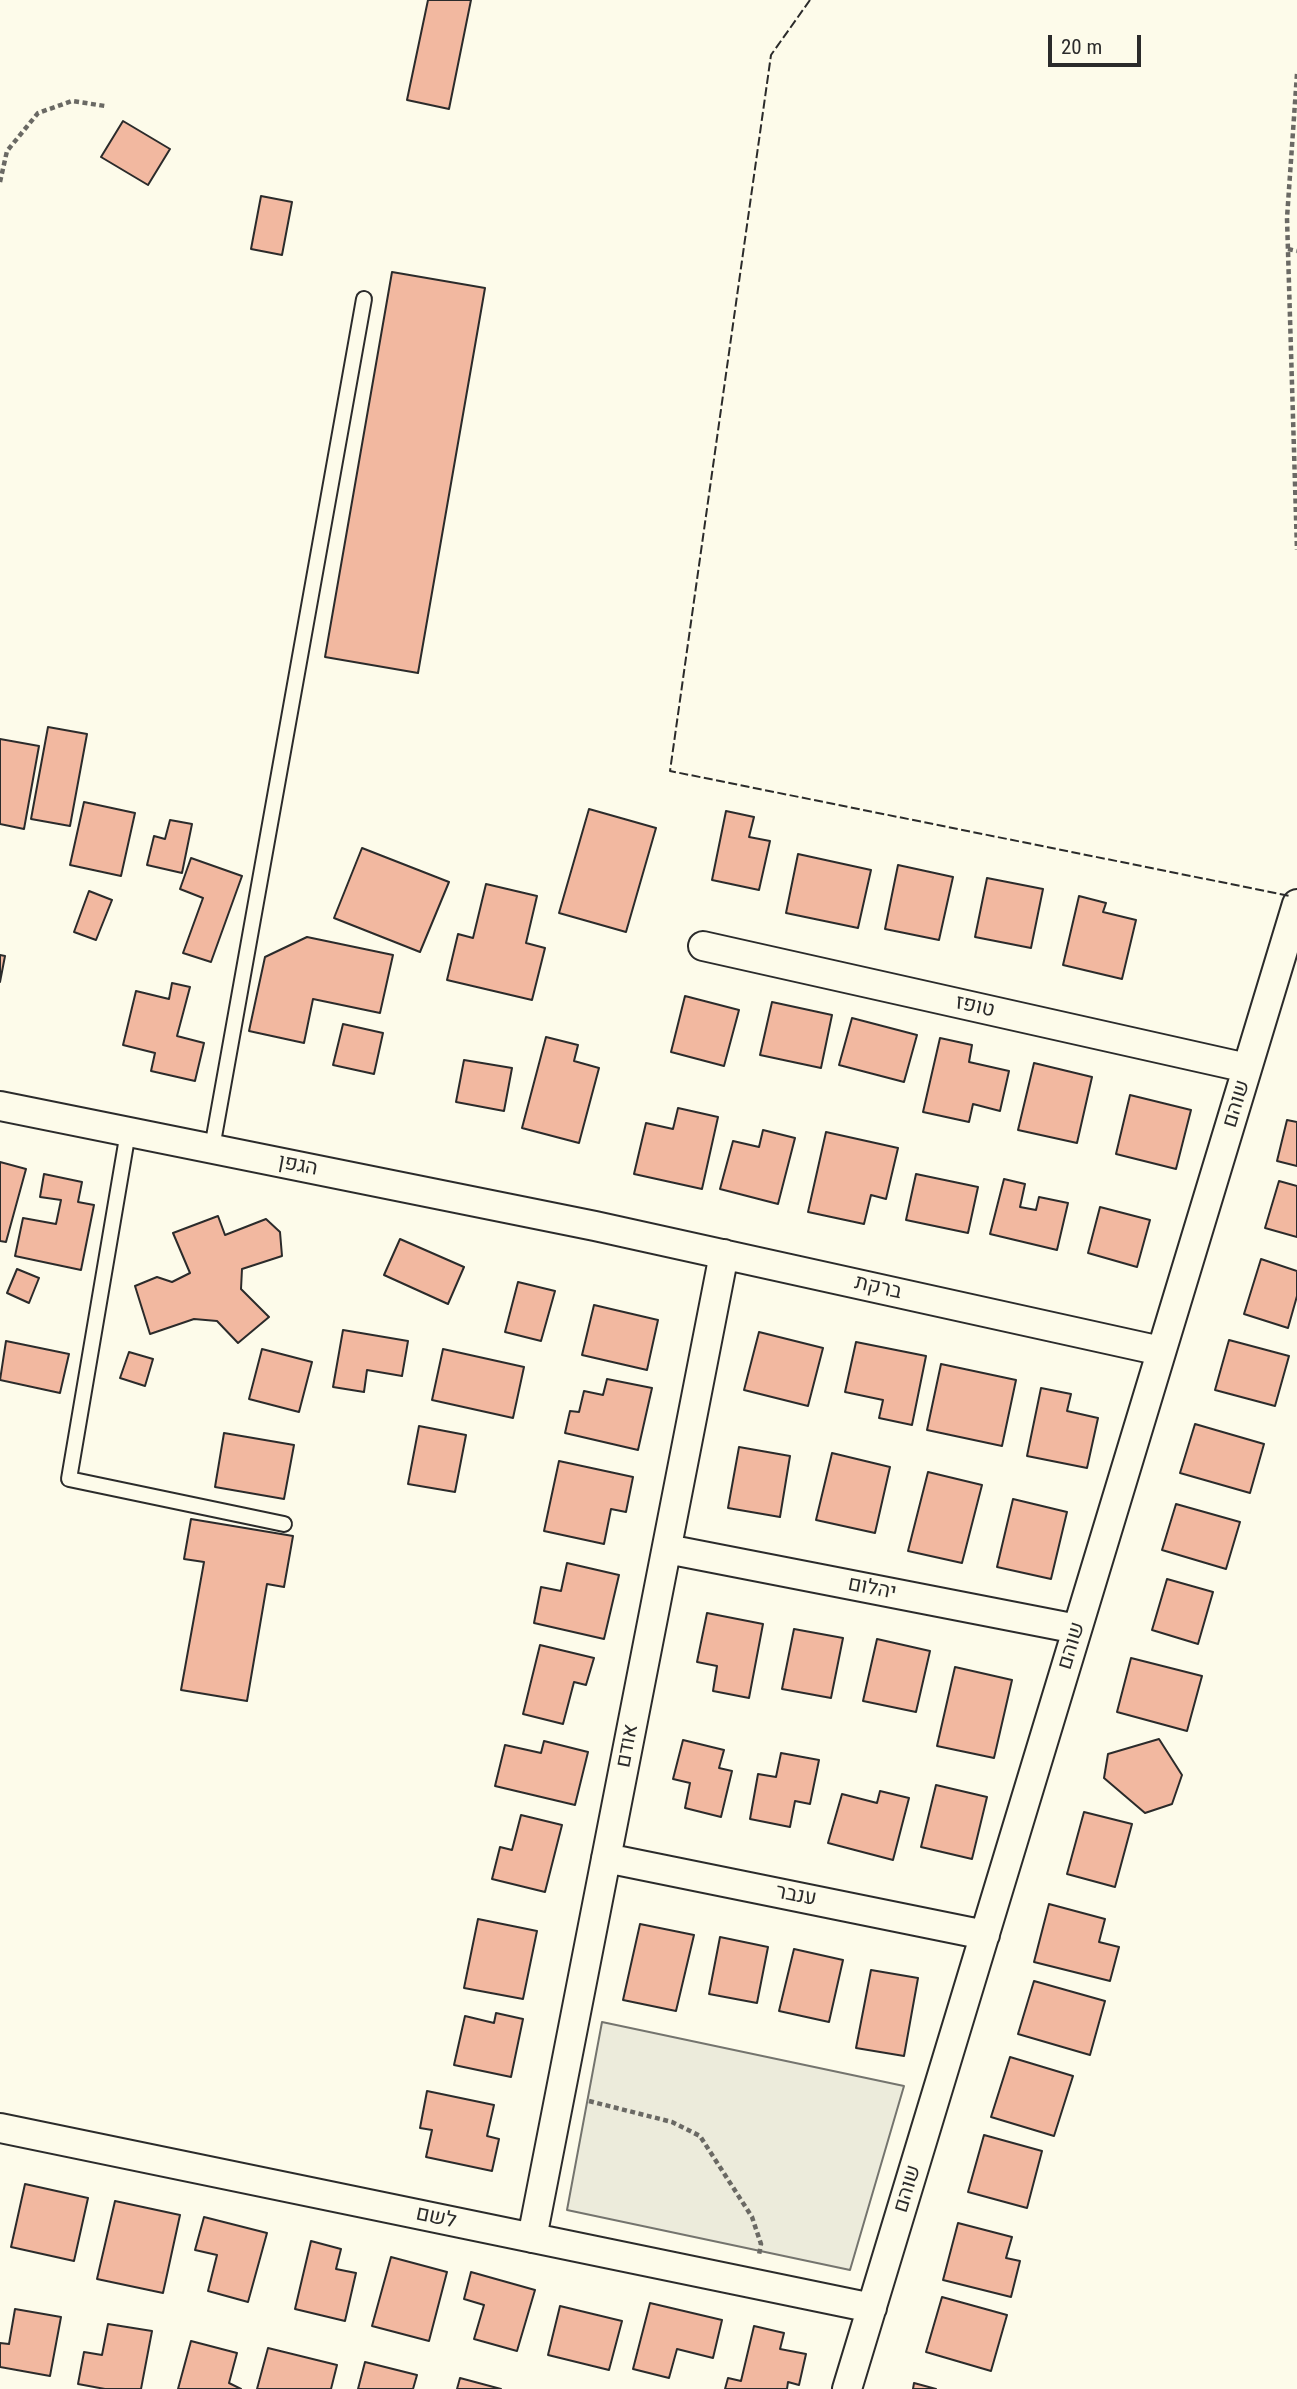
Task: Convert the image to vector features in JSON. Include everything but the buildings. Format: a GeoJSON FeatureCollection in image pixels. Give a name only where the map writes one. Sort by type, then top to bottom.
{"type":"FeatureCollection","features":[{"type":"Feature","properties":{"kind":"street","name":"שוהם"},"geometry":{"type":"LineString","coordinates":[[847,2389],[1297,904]]}},
{"type":"Feature","properties":{"kind":"street","name":"טופז"},"geometry":{"type":"LineString","coordinates":[[703,946],[1247,1068]]}},
{"type":"Feature","properties":{"kind":"street","name":"הגפן"},"geometry":{"type":"LineString","coordinates":[[0,1106],[596,1226]]}},
{"type":"Feature","properties":{"kind":"street","name":"ברקת"},"geometry":{"type":"LineString","coordinates":[[596,1226],[1161,1351]]}},
{"type":"Feature","properties":{"kind":"street","name":"אודם"},"geometry":{"type":"LineString","coordinates":[[532,2238],[724,1254]]}},
{"type":"Feature","properties":{"kind":"street","name":"יהלום"},"geometry":{"type":"LineString","coordinates":[[667,1549],[1077,1629]]}},
{"type":"Feature","properties":{"kind":"street","name":"ענבר"},"geometry":{"type":"LineString","coordinates":[[606,1858],[985,1935]]}},
{"type":"Feature","properties":{"kind":"street","name":"לשם"},"geometry":{"type":"LineString","coordinates":[[0,2128],[872,2308]]}},
{"type":"Feature","properties":{"kind":"lane"},"geometry":{"type":"LineString","coordinates":[[212,1148],[364,299]]}},
{"type":"Feature","properties":{"kind":"lane"},"geometry":{"type":"LineString","coordinates":[[128,1132],[69,1479],[284,1524]]}},
{"type":"Feature","properties":{"kind":"path"},"geometry":{"type":"LineString","coordinates":[[1297,74],[1288,249],[1297,550]]}},
{"type":"Feature","properties":{"kind":"path"},"geometry":{"type":"LineString","coordinates":[[0,182],[7,151],[38,113],[72,101],[105,106]]}},
{"type":"Feature","properties":{"kind":"path"},"geometry":{"type":"LineString","coordinates":[[1288,249],[1297,251]]}},
{"type":"Feature","properties":{"kind":"path"},"geometry":{"type":"LineString","coordinates":[[560,2093],[672,2122],[700,2136],[752,2217],[761,2244],[752,2284]]}},
{"type":"Feature","properties":{"kind":"shaded area"},"geometry":{"type":"Polygon","coordinates":[[[602,2022],[904,2086],[850,2270],[567,2210],[602,2022]]]}},
{"type":"Feature","properties":{"kind":"fence"},"geometry":{"type":"LineString","coordinates":[[810,0],[771,55],[670,771],[1290,896]]}}]}
